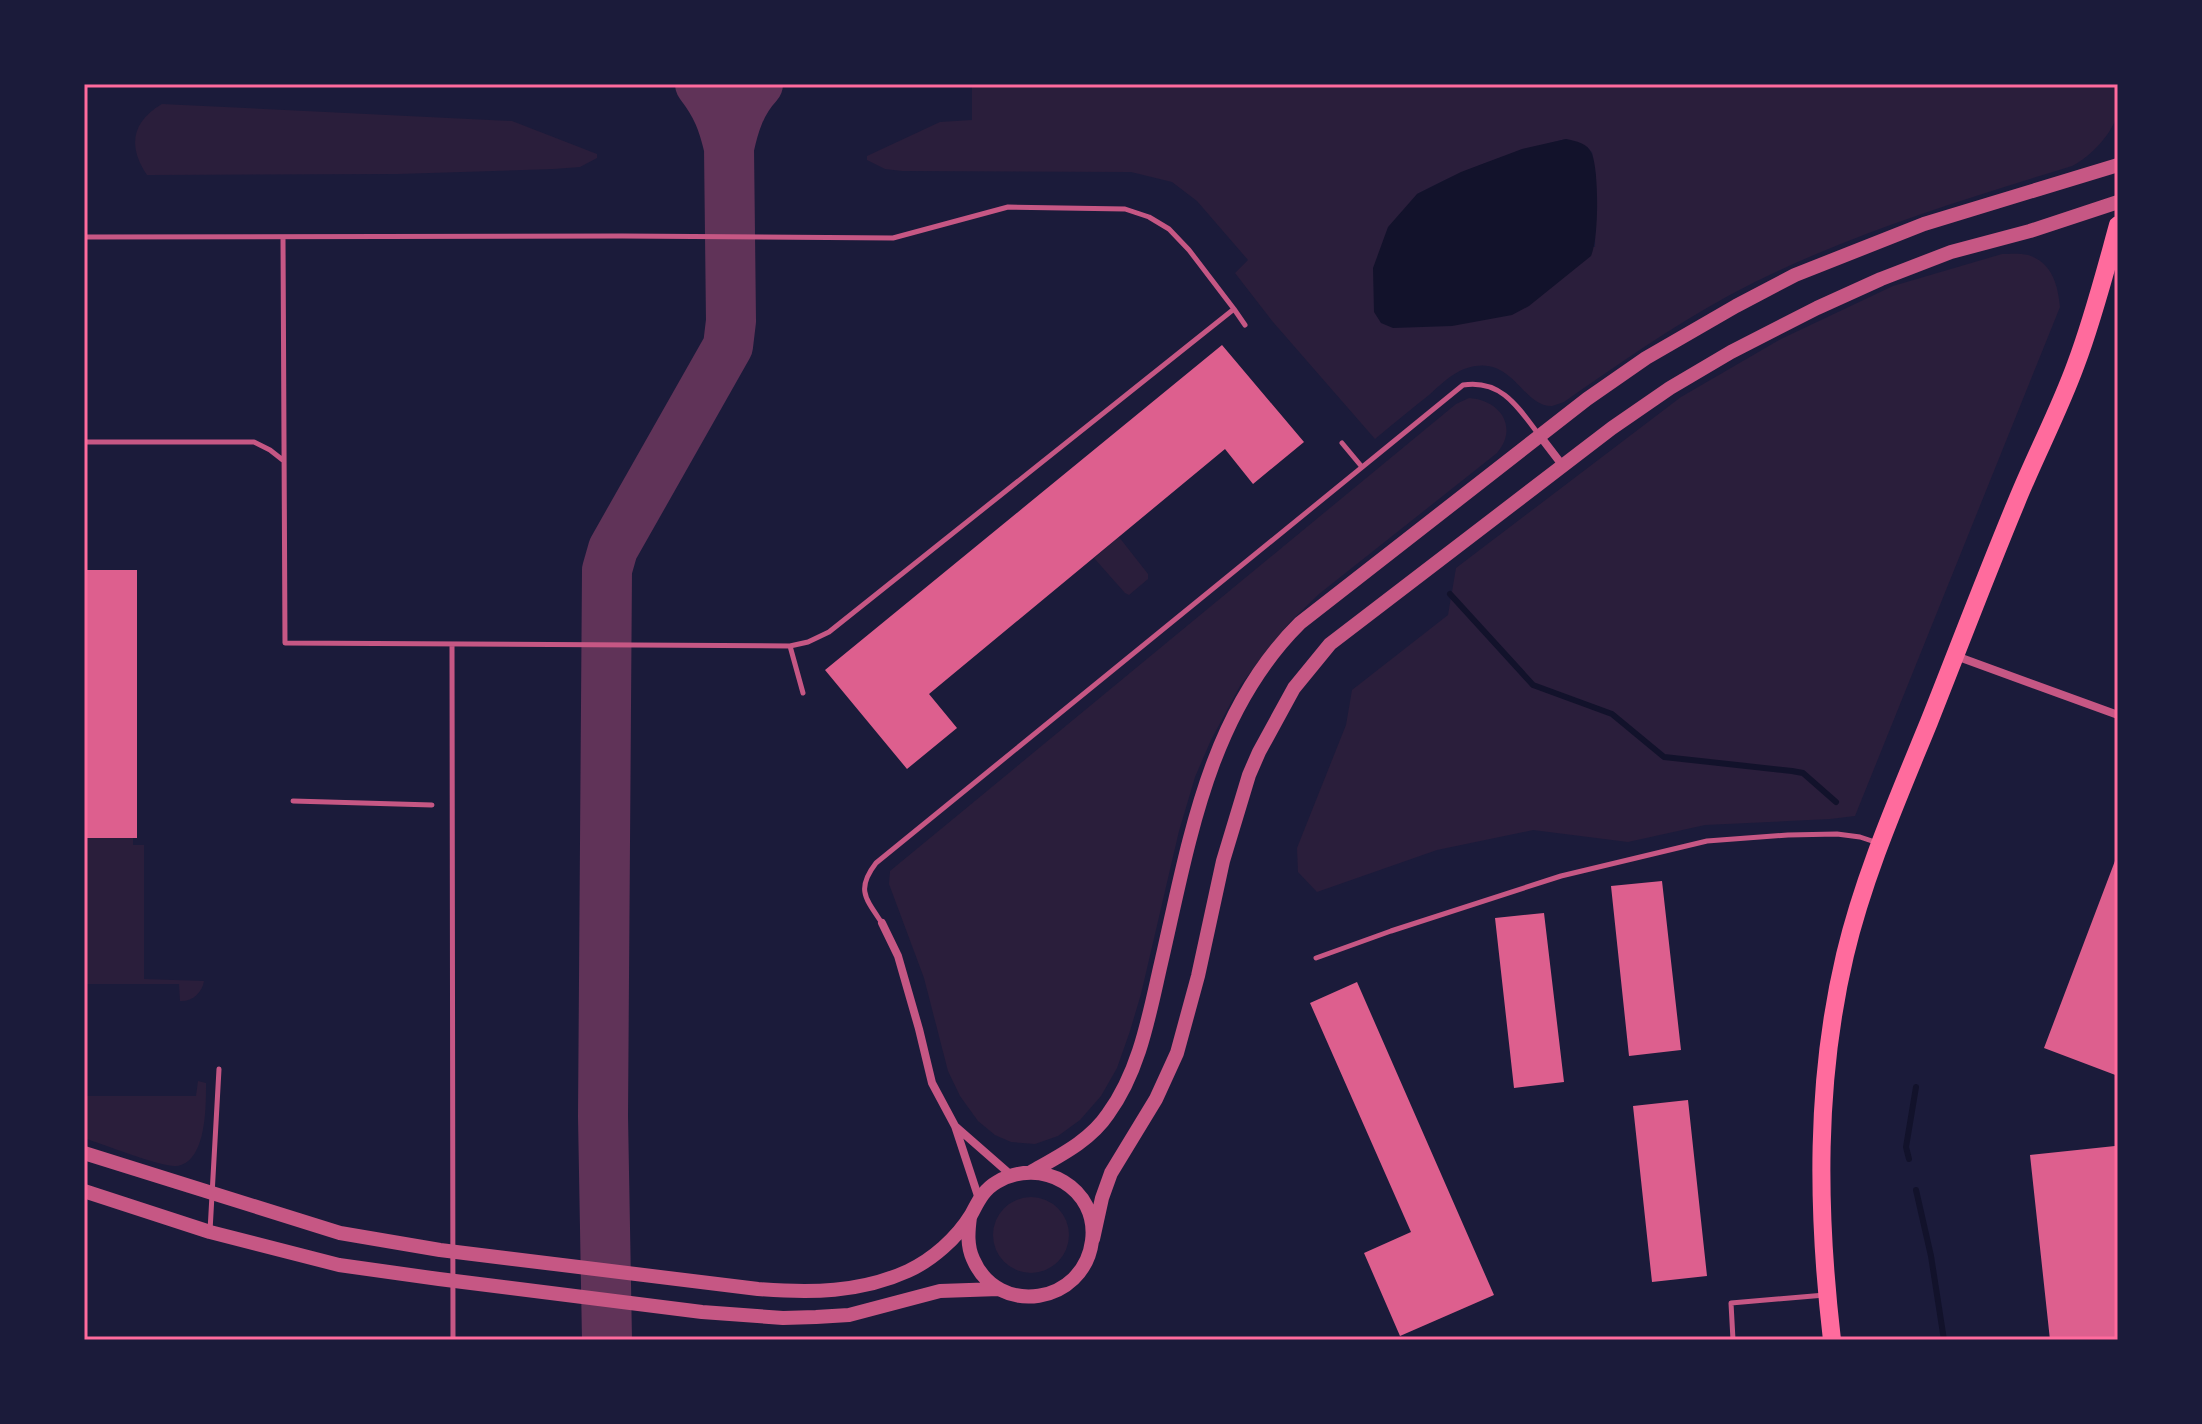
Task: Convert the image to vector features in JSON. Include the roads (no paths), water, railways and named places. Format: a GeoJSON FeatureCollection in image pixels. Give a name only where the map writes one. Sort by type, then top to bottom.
{"type":"FeatureCollection","features":[{"type":"Feature","properties":{"kind":"main road"},"geometry":{"type":"LineString","coordinates":[[1832,1340],[1822,1239],[1820,1158],[1824,1084],[1833,1012],[1845,953],[1880,844],[2016,504],[2076,366],[2118,225]]}},
{"type":"Feature","properties":{"kind":"street"},"geometry":{"type":"LineString","coordinates":[[1031,1172],[1097,1128],[1128,1078],[1149,1017],[1206,781],[1233,715],[1263,665],[1300,623],[1587,399],[1646,358],[1736,306],[1795,275],[1924,224],[2118,165]]}},
{"type":"Feature","properties":{"kind":"street"},"geometry":{"type":"LineString","coordinates":[[970,1217],[967,1238],[972,1258],[983,1276],[999,1289],[1019,1297],[1040,1297],[1060,1290],[1076,1277],[1088,1260],[1111,1173],[1156,1099],[1177,1053],[1241,797],[1259,752],[1294,688],[1330,644],[1612,428],[1670,388],[1731,352],[1881,279],[1951,252],[2030,231],[2118,202]]}},
{"type":"Feature","properties":{"kind":"street"},"geometry":{"type":"LineString","coordinates":[[1540,436],[1563,466]]}},
{"type":"Feature","properties":{"kind":"street"},"geometry":{"type":"LineString","coordinates":[[1955,656],[2118,715]]}},
{"type":"Feature","properties":{"kind":"street"},"geometry":{"type":"LineString","coordinates":[[882,923],[898,956],[932,1083],[955,1126],[979,1199]]}},
{"type":"Feature","properties":{"kind":"street"},"geometry":{"type":"LineString","coordinates":[[955,1126],[1011,1175]]}},
{"type":"Feature","properties":{"kind":"street"},"geometry":{"type":"LineString","coordinates":[[84,1153],[340,1233],[412,1245],[781,1291],[832,1291],[872,1285],[920,1265],[935,1254],[970,1217],[979,1199],[993,1184],[1011,1175],[1031,1172],[1051,1175],[1069,1185],[1083,1200],[1091,1219],[1093,1239]]}},
{"type":"Feature","properties":{"kind":"street"},"geometry":{"type":"LineString","coordinates":[[84,1191],[210,1232],[339,1265],[702,1312],[783,1318],[849,1315],[940,1291],[999,1289]]}},
{"type":"Feature","properties":{"kind":"lane"},"geometry":{"type":"LineString","coordinates":[[84,237],[893,238],[1008,207],[1125,209],[1149,217],[1169,229],[1189,250],[1245,325]]}},
{"type":"Feature","properties":{"kind":"lane"},"geometry":{"type":"LineString","coordinates":[[283,238],[285,643],[790,646],[808,642],[829,632],[1234,309]]}},
{"type":"Feature","properties":{"kind":"lane"},"geometry":{"type":"LineString","coordinates":[[882,923],[865,898],[867,875],[876,863],[1463,385],[1478,383],[1495,388],[1513,402],[1540,436]]}},
{"type":"Feature","properties":{"kind":"lane"},"geometry":{"type":"LineString","coordinates":[[84,442],[254,442],[285,462]]}},
{"type":"Feature","properties":{"kind":"lane"},"geometry":{"type":"LineString","coordinates":[[1342,443],[1362,467]]}},
{"type":"Feature","properties":{"kind":"lane"},"geometry":{"type":"LineString","coordinates":[[452,644],[453,1340]]}},
{"type":"Feature","properties":{"kind":"lane"},"geometry":{"type":"LineString","coordinates":[[790,646],[803,693]]}},
{"type":"Feature","properties":{"kind":"lane"},"geometry":{"type":"LineString","coordinates":[[293,801],[432,805]]}},
{"type":"Feature","properties":{"kind":"lane"},"geometry":{"type":"LineString","coordinates":[[1316,958],[1561,876],[1707,841],[1837,834],[1880,844]]}},
{"type":"Feature","properties":{"kind":"lane"},"geometry":{"type":"LineString","coordinates":[[210,1232],[219,1069]]}},
{"type":"Feature","properties":{"kind":"lane"},"geometry":{"type":"LineString","coordinates":[[1733,1340],[1731,1303],[1827,1295]]}},
{"type":"Feature","properties":{"kind":"waterway"},"geometry":{"type":"LineString","coordinates":[[1450,594],[1533,685],[1612,714],[1664,757],[1803,773],[1836,802]]}},
{"type":"Feature","properties":{"kind":"waterway"},"geometry":{"type":"LineString","coordinates":[[1909,1159],[1906,1147],[1916,1087]]}},
{"type":"Feature","properties":{"kind":"waterway"},"geometry":{"type":"LineString","coordinates":[[1916,1190],[1931,1256],[1944,1340]]}}]}
